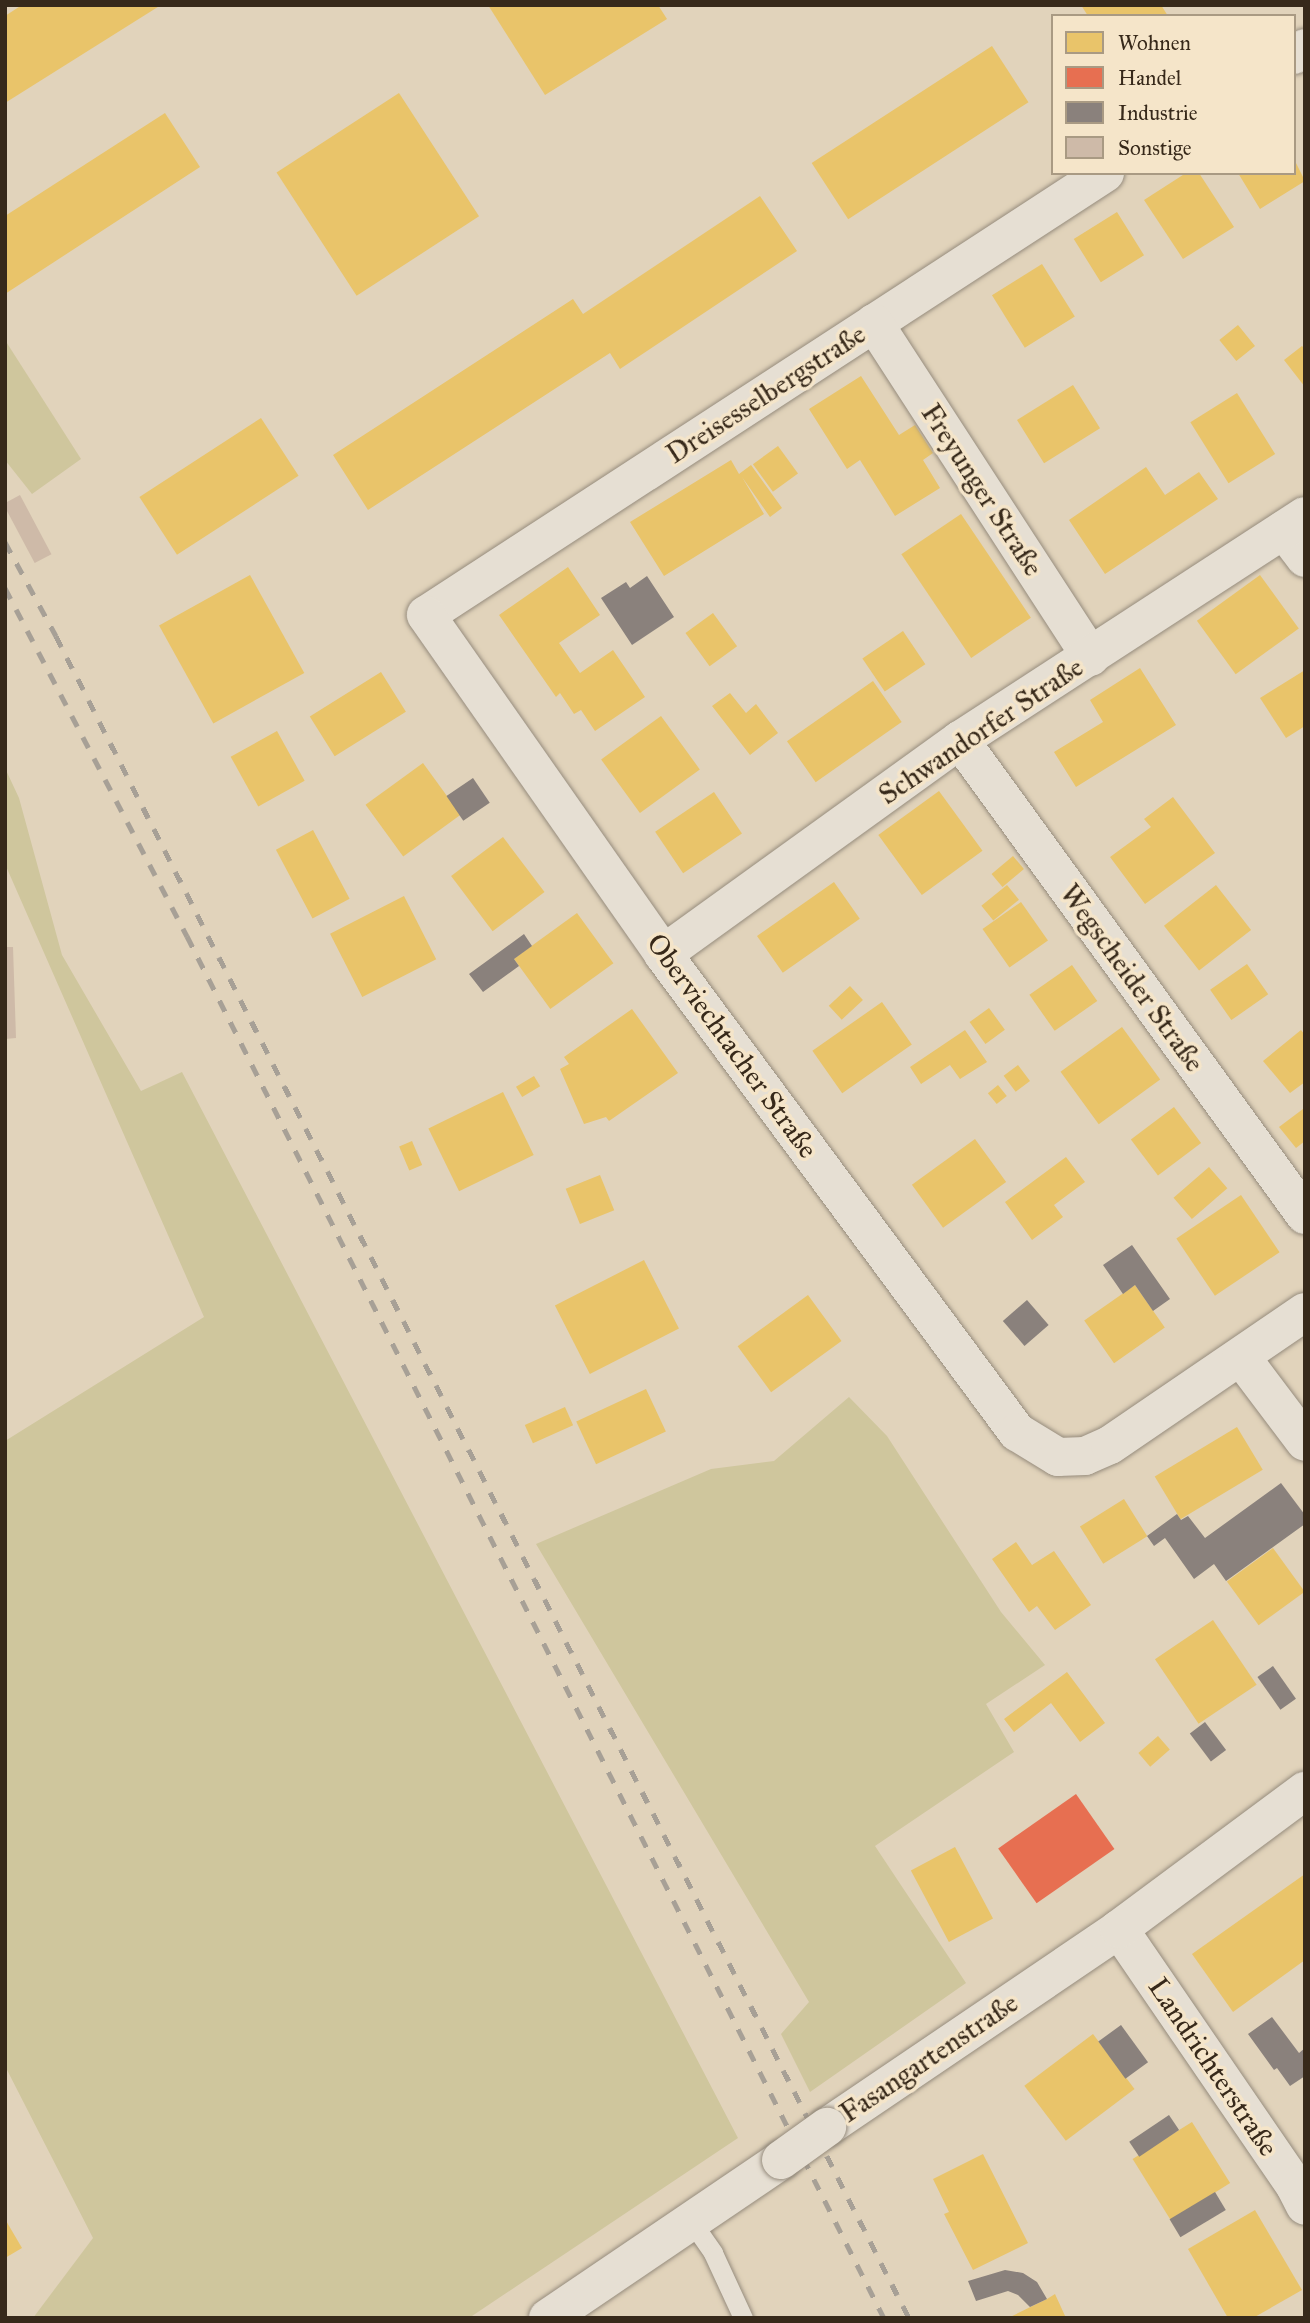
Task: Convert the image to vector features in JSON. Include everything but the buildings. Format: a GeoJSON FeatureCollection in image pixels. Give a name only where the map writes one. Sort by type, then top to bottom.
{"type":"FeatureCollection","features":[{"type":"Feature","properties":{"kind":"street","name":"Dreisesselbergstraße"},"geometry":{"type":"LineString","coordinates":[[426,615],[1102,175]]}},
{"type":"Feature","properties":{"kind":"street","name":"Freyunger Straße"},"geometry":{"type":"LineString","coordinates":[[874,323],[1091,657]]}},
{"type":"Feature","properties":{"kind":"street","name":"Schwandorfer Straße"},"geometry":{"type":"LineString","coordinates":[[663,954],[960,740],[1091,657],[1298,535]]}},
{"type":"Feature","properties":{"kind":"street","name":"Oberviechtacher Straße"},"geometry":{"type":"LineString","coordinates":[[426,615],[663,954],[1017,1432],[1058,1457],[1085,1456],[1110,1445],[1241,1357]]}},
{"type":"Feature","properties":{"kind":"street","name":"Wegscheider Straße"},"geometry":{"type":"LineString","coordinates":[[960,740],[1305,1215]]}},
{"type":"Feature","properties":{"kind":"street"},"geometry":{"type":"LineString","coordinates":[[1305,1312],[1241,1357],[1305,1442]]}},
{"type":"Feature","properties":{"kind":"street","name":"Fasangartenstraße"},"geometry":{"type":"LineString","coordinates":[[548,2318],[1119,1929],[1305,1791]]}},
{"type":"Feature","properties":{"kind":"street","name":"Landrichterstraße"},"geometry":{"type":"LineString","coordinates":[[1119,1929],[1295,2186],[1305,2206]]}},
{"type":"Feature","properties":{"kind":"lane"},"geometry":{"type":"LineString","coordinates":[[691,2221],[719,2266],[743,2318]]}},
{"type":"Feature","properties":{"kind":"shaded area"},"geometry":{"type":"Polygon","coordinates":[[[5,340],[81,459],[32,494],[5,460],[5,340]]]}},
{"type":"Feature","properties":{"kind":"shaded area"},"geometry":{"type":"Polygon","coordinates":[[[5,768],[19,798],[62,955],[141,1091],[182,1072],[738,2138],[469,2318],[33,2318],[93,2238],[5,2066],[5,1441],[204,1317],[5,864],[5,768]]]}},
{"type":"Feature","properties":{"kind":"shaded area"},"geometry":{"type":"Polygon","coordinates":[[[849,1397],[887,1436],[1001,1612],[1045,1665],[986,1704],[1014,1752],[875,1846],[966,1983],[810,2092],[781,2034],[809,2002],[536,1544],[711,1469],[774,1461],[849,1397]]]}},
{"type":"Feature","properties":{"kind":"railway"},"geometry":{"type":"LineString","coordinates":[[5,542],[56,636],[909,2318]]}},
{"type":"Feature","properties":{"kind":"railway"},"geometry":{"type":"LineString","coordinates":[[5,588],[187,936],[884,2318]]}}]}
